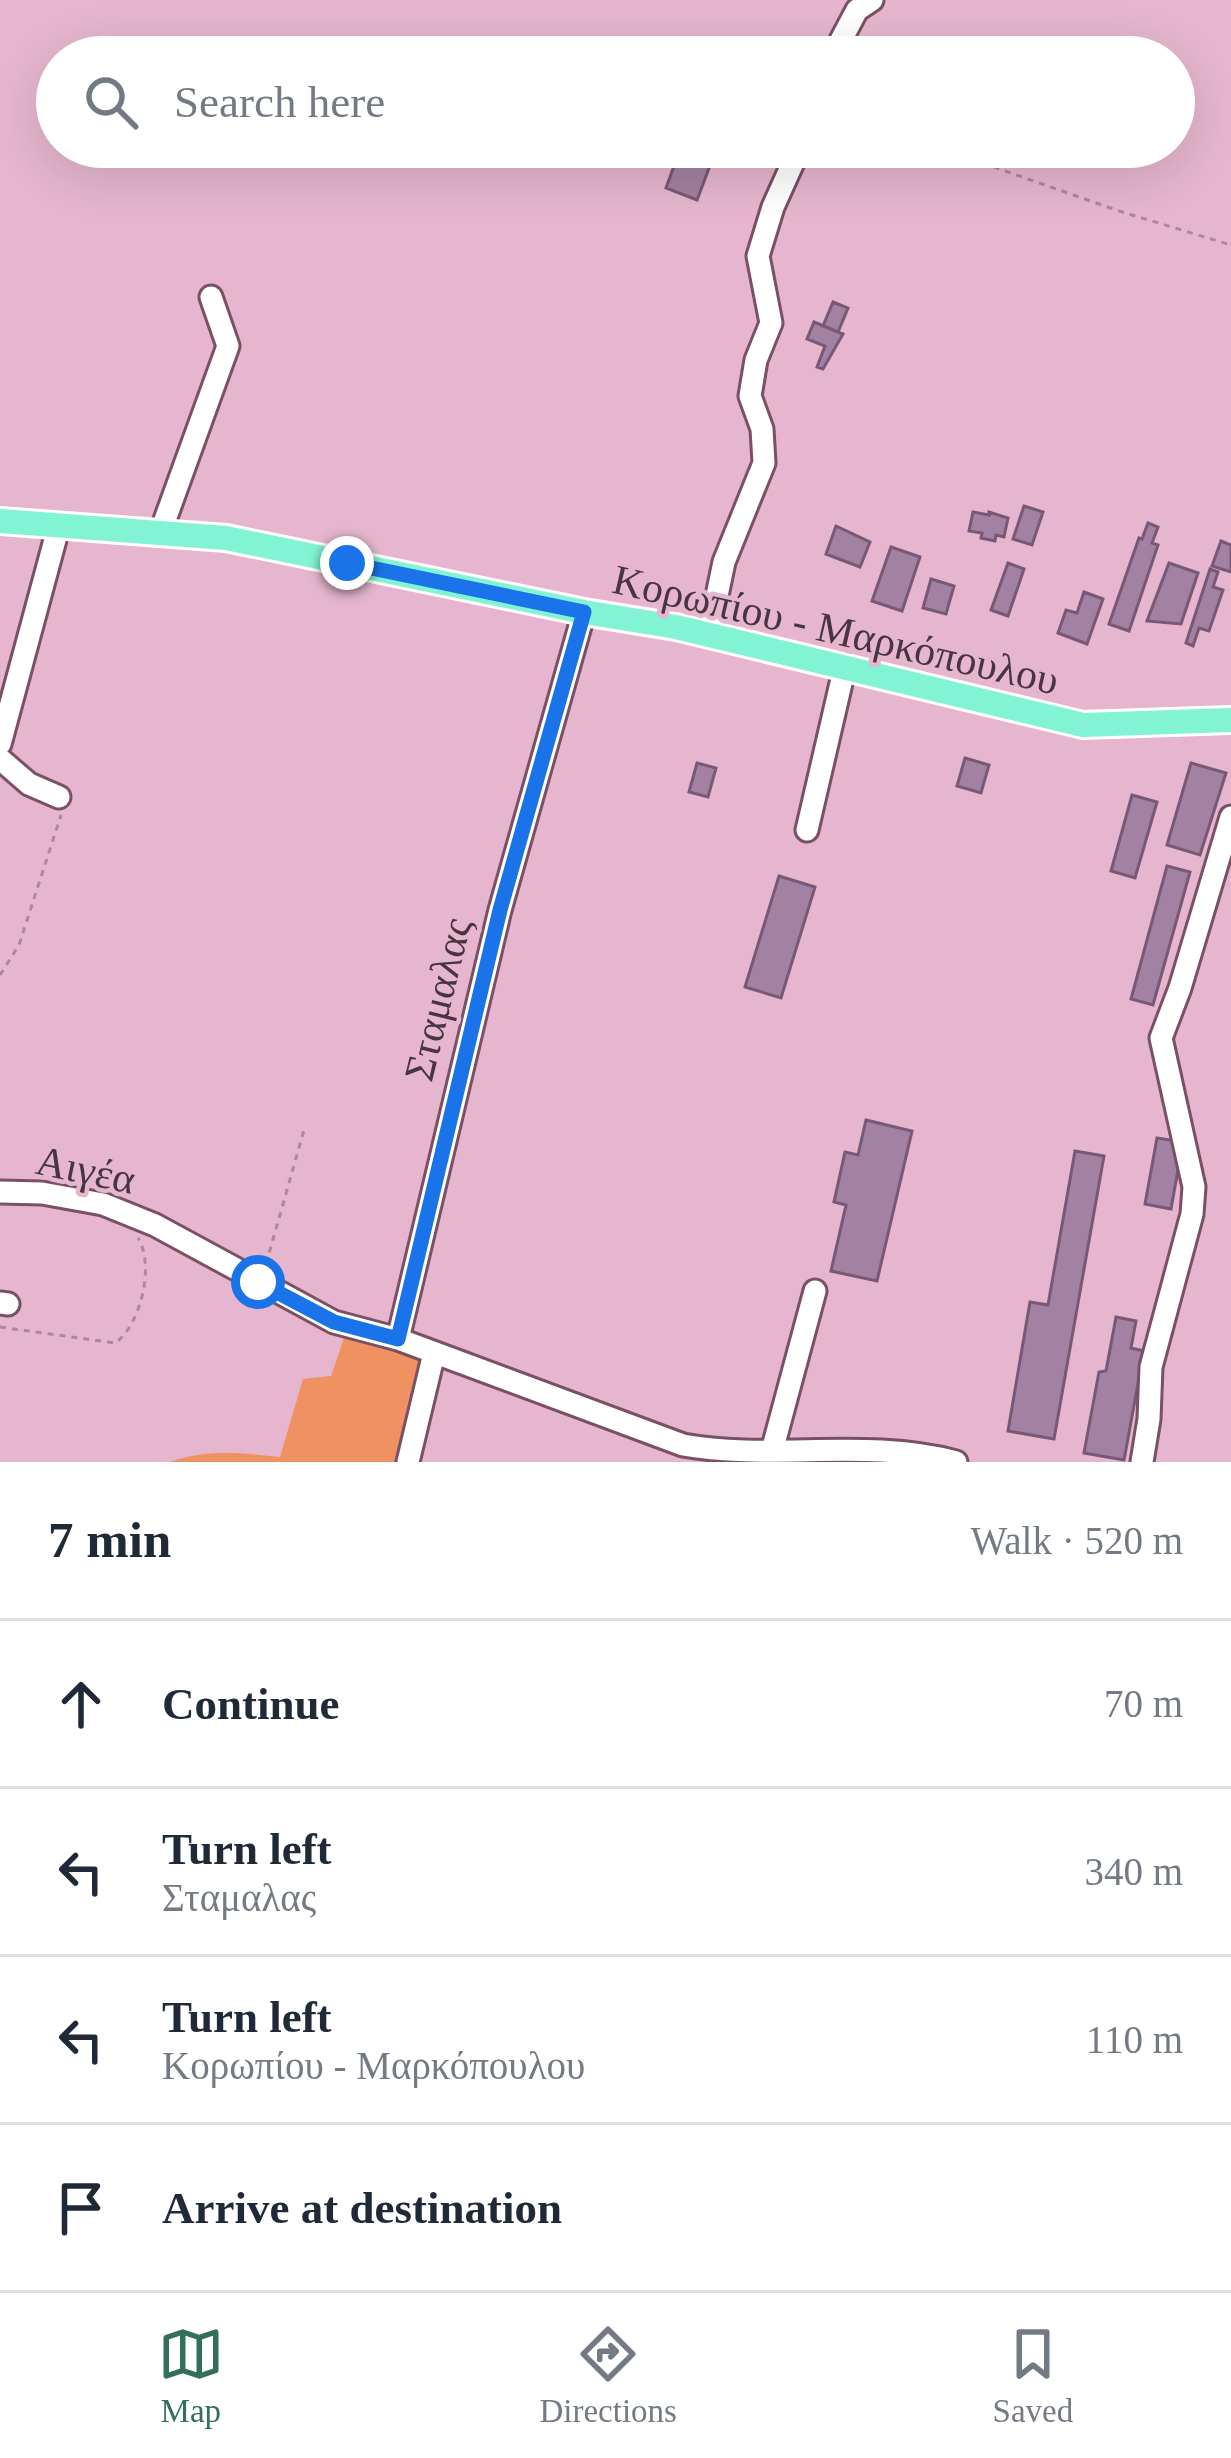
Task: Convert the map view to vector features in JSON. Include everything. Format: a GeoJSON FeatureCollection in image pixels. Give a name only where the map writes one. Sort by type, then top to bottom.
{"type":"FeatureCollection","features":[{"type":"Feature","properties":{"kind":"main road","name":"Κορωπίου - Μαρκόπουλου"},"geometry":{"type":"LineString","coordinates":[[0,521],[226,538],[710,634],[1083,725],[1231,719]]}},
{"type":"Feature","properties":{"kind":"street"},"geometry":{"type":"LineString","coordinates":[[843,36],[857,10],[872,0]]}},
{"type":"Feature","properties":{"kind":"street"},"geometry":{"type":"LineString","coordinates":[[710,634],[724,562],[764,463],[762,430],[750,396],[756,360],[771,323],[758,256],[791,168]]}},
{"type":"Feature","properties":{"kind":"street"},"geometry":{"type":"LineString","coordinates":[[160,531],[228,346],[212,297]]}},
{"type":"Feature","properties":{"kind":"street"},"geometry":{"type":"LineString","coordinates":[[0,744],[59,525]]}},
{"type":"Feature","properties":{"kind":"street","name":"Σταμαλας"},"geometry":{"type":"LineString","coordinates":[[398,1339],[494,931],[584,612]]}},
{"type":"Feature","properties":{"kind":"street"},"geometry":{"type":"LineString","coordinates":[[807,830],[845,666]]}},
{"type":"Feature","properties":{"kind":"street"},"geometry":{"type":"LineString","coordinates":[[0,759],[60,806]]}},
{"type":"Feature","properties":{"kind":"street"},"geometry":{"type":"LineString","coordinates":[[1142,1462],[1151,1367],[1192,1214],[1194,1187],[1161,1038],[1231,817]]}},
{"type":"Feature","properties":{"kind":"street","name":"Αιγέα"},"geometry":{"type":"LineString","coordinates":[[0,1192],[73,1197],[132,1215],[334,1322],[398,1339],[683,1445],[722,1452],[885,1452],[956,1462]]}},
{"type":"Feature","properties":{"kind":"street"},"geometry":{"type":"LineString","coordinates":[[772,1451],[815,1292]]}},
{"type":"Feature","properties":{"kind":"street"},"geometry":{"type":"LineString","coordinates":[[408,1462],[434,1353]]}},
{"type":"Feature","properties":{"kind":"path"},"geometry":{"type":"LineString","coordinates":[[996,168],[1231,245]]}},
{"type":"Feature","properties":{"kind":"path"},"geometry":{"type":"LineString","coordinates":[[0,975],[19,945],[60,806]]}},
{"type":"Feature","properties":{"kind":"path"},"geometry":{"type":"LineString","coordinates":[[255,1281],[266,1266],[304,1130]]}},
{"type":"Feature","properties":{"kind":"path"},"geometry":{"type":"LineString","coordinates":[[0,1327],[115,1343],[125,1336],[136,1316],[146,1259],[132,1215]]}},
{"type":"Feature","properties":{"kind":"shaded area"},"geometry":{"type":"Polygon","coordinates":[[[345,1335],[424,1355],[399,1462],[170,1462],[211,1454],[280,1457],[303,1379],[331,1376],[345,1335]]]}},
{"type":"Feature","properties":{"kind":"building"},"geometry":{"type":"Polygon","coordinates":[[[673,168],[709,168],[697,200],[666,188],[673,168]]]}},
{"type":"Feature","properties":{"kind":"building"},"geometry":{"type":"Polygon","coordinates":[[[833,302],[848,308],[838,332],[823,326],[833,302]]]}},
{"type":"Feature","properties":{"kind":"building"},"geometry":{"type":"Polygon","coordinates":[[[814,322],[843,334],[823,369],[817,367],[825,346],[807,339],[814,322]]]}},
{"type":"Feature","properties":{"kind":"building"},"geometry":{"type":"Polygon","coordinates":[[[1024,506],[1043,512],[1032,545],[1013,539],[1024,506]]]}},
{"type":"Feature","properties":{"kind":"building"},"geometry":{"type":"Polygon","coordinates":[[[973,512],[1008,518],[1004,537],[996,535],[995,541],[969,531],[973,512]]]}},
{"type":"Feature","properties":{"kind":"building"},"geometry":{"type":"Polygon","coordinates":[[[1148,523],[1158,527],[1152,543],[1158,545],[1129,631],[1109,624],[1148,523]]]}},
{"type":"Feature","properties":{"kind":"building"},"geometry":{"type":"Polygon","coordinates":[[[836,526],[870,542],[860,567],[826,554],[836,526]]]}},
{"type":"Feature","properties":{"kind":"building"},"geometry":{"type":"Polygon","coordinates":[[[1221,541],[1231,545],[1231,572],[1212,566],[1221,541]]]}},
{"type":"Feature","properties":{"kind":"building"},"geometry":{"type":"Polygon","coordinates":[[[891,547],[920,557],[902,611],[872,601],[891,547]]]}},
{"type":"Feature","properties":{"kind":"building"},"geometry":{"type":"Polygon","coordinates":[[[1008,563],[1024,569],[1008,616],[991,610],[1008,563]]]}},
{"type":"Feature","properties":{"kind":"building"},"geometry":{"type":"Polygon","coordinates":[[[1169,563],[1198,573],[1181,624],[1147,621],[1169,563]]]}},
{"type":"Feature","properties":{"kind":"building"},"geometry":{"type":"Polygon","coordinates":[[[1210,569],[1218,572],[1213,587],[1223,590],[1209,631],[1199,628],[1193,646],[1186,643],[1210,569]]]}},
{"type":"Feature","properties":{"kind":"building"},"geometry":{"type":"Polygon","coordinates":[[[931,579],[954,586],[946,614],[923,608],[931,579]]]}},
{"type":"Feature","properties":{"kind":"building"},"geometry":{"type":"Polygon","coordinates":[[[1084,592],[1103,599],[1087,644],[1058,633],[1066,610],[1077,613],[1084,592]]]}},
{"type":"Feature","properties":{"kind":"building"},"geometry":{"type":"Polygon","coordinates":[[[965,758],[989,765],[981,793],[957,786],[965,758]]]}},
{"type":"Feature","properties":{"kind":"building"},"geometry":{"type":"Polygon","coordinates":[[[697,763],[716,768],[708,797],[689,792],[697,763]]]}},
{"type":"Feature","properties":{"kind":"building"},"geometry":{"type":"Polygon","coordinates":[[[1191,763],[1226,773],[1200,855],[1167,845],[1191,763]]]}},
{"type":"Feature","properties":{"kind":"building"},"geometry":{"type":"Polygon","coordinates":[[[1132,795],[1157,802],[1135,878],[1111,871],[1132,795]]]}},
{"type":"Feature","properties":{"kind":"building"},"geometry":{"type":"Polygon","coordinates":[[[1167,866],[1190,872],[1153,1005],[1131,999],[1167,866]]]}},
{"type":"Feature","properties":{"kind":"building"},"geometry":{"type":"Polygon","coordinates":[[[779,876],[815,887],[781,998],[745,987],[779,876]]]}},
{"type":"Feature","properties":{"kind":"building"},"geometry":{"type":"Polygon","coordinates":[[[866,1120],[912,1131],[877,1281],[831,1271],[846,1205],[834,1202],[845,1152],[858,1155],[866,1120]]]}},
{"type":"Feature","properties":{"kind":"building"},"geometry":{"type":"Polygon","coordinates":[[[1157,1138],[1183,1142],[1171,1209],[1145,1204],[1157,1138]]]}},
{"type":"Feature","properties":{"kind":"building"},"geometry":{"type":"Polygon","coordinates":[[[1075,1151],[1104,1156],[1054,1439],[1008,1431],[1030,1302],[1048,1305],[1075,1151]]]}},
{"type":"Feature","properties":{"kind":"building"},"geometry":{"type":"Polygon","coordinates":[[[1116,1317],[1136,1321],[1131,1348],[1144,1351],[1124,1460],[1084,1453],[1099,1372],[1106,1371],[1116,1317]]]}},
{"type":"Feature","properties":{"kind":"route"},"geometry":{"type":"LineString","coordinates":[[258,1282],[334,1322],[398,1339],[500,910],[584,612],[347,563]]}}]}
